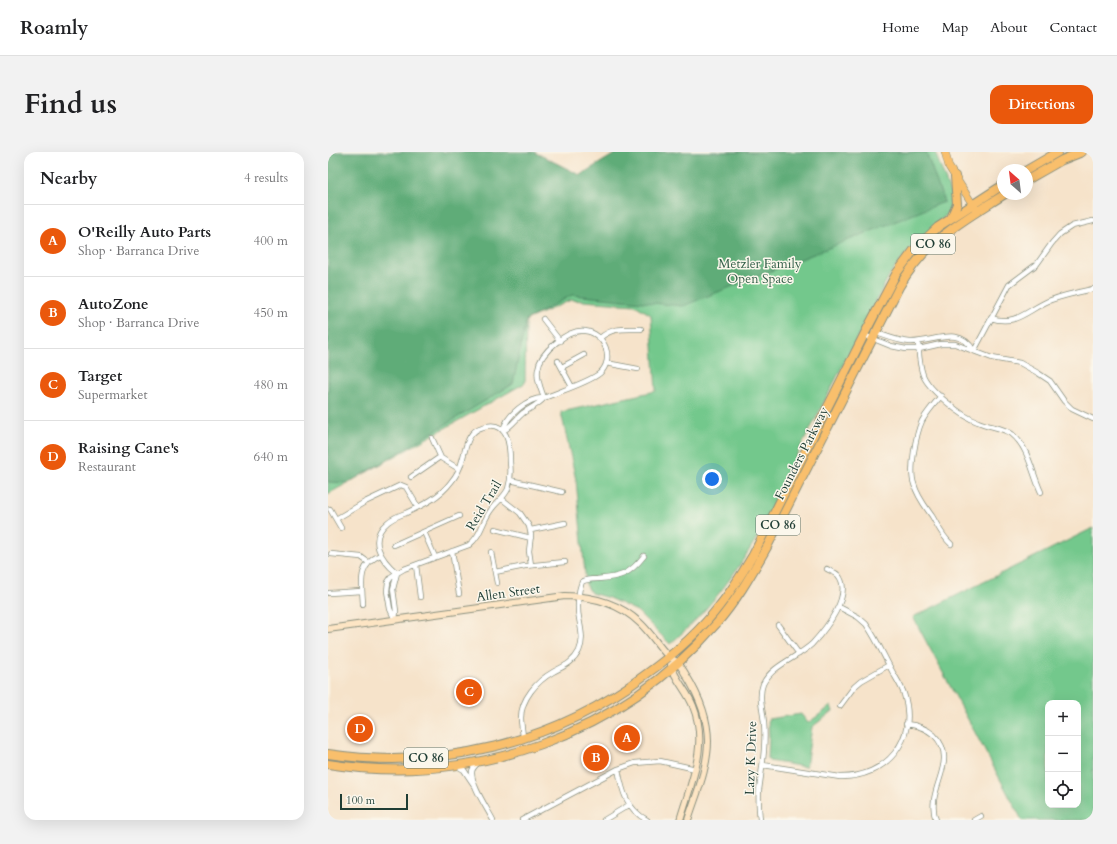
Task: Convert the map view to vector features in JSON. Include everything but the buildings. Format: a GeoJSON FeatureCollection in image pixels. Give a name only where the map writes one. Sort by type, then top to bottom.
{"type":"FeatureCollection","features":[{"type":"Feature","properties":{"kind":"highway"},"geometry":{"type":"LineString","coordinates":[[1033,167],[1058,152]]}},
{"type":"Feature","properties":{"kind":"highway"},"geometry":{"type":"LineString","coordinates":[[1033,177],[1062,160],[1082,152]]}},
{"type":"Feature","properties":{"kind":"highway"},"geometry":{"type":"LineString","coordinates":[[951,218],[957,204],[955,176]]}},
{"type":"Feature","properties":{"kind":"highway","name":"Founders Parkway"},"geometry":{"type":"LineString","coordinates":[[328,754],[387,760],[440,757],[485,750],[523,739],[561,725],[605,702],[669,658],[701,628],[734,586],[760,540],[896,274],[908,258],[938,227],[997,189]]}},
{"type":"Feature","properties":{"kind":"highway","name":"Founders Parkway"},"geometry":{"type":"LineString","coordinates":[[328,764],[364,769],[422,769],[457,766],[503,756],[544,743],[594,721],[628,701],[675,665],[717,623],[750,576],[781,521],[904,279],[921,256],[947,231],[997,199]]}},
{"type":"Feature","properties":{"kind":"highway"},"geometry":{"type":"LineString","coordinates":[[503,756],[519,745],[523,739]]}},
{"type":"Feature","properties":{"kind":"main road"},"geometry":{"type":"LineString","coordinates":[[945,152],[949,167],[978,212]]}},
{"type":"Feature","properties":{"kind":"street"},"geometry":{"type":"LineString","coordinates":[[974,351],[1009,285],[1037,264],[1060,234],[1072,226],[1093,221]]}},
{"type":"Feature","properties":{"kind":"street"},"geometry":{"type":"LineString","coordinates":[[991,318],[1003,321],[1014,319],[1051,300],[1093,289]]}},
{"type":"Feature","properties":{"kind":"street"},"geometry":{"type":"LineString","coordinates":[[543,319],[560,341]]}},
{"type":"Feature","properties":{"kind":"street"},"geometry":{"type":"LineString","coordinates":[[600,338],[608,332],[615,330],[641,329]]}},
{"type":"Feature","properties":{"kind":"street"},"geometry":{"type":"LineString","coordinates":[[395,620],[396,611],[394,587],[397,573],[380,555],[378,541],[384,526],[393,519],[433,499],[446,489],[459,469],[466,442],[475,431],[483,427],[495,426],[503,431],[522,414],[541,402],[544,398],[596,376],[603,370],[606,363],[606,349],[600,338],[591,332],[582,331],[573,333],[547,351],[539,364],[538,376],[544,398]]}},
{"type":"Feature","properties":{"kind":"street"},"geometry":{"type":"LineString","coordinates":[[865,332],[898,348],[919,349],[950,344],[960,345],[992,358],[1020,363],[1050,381],[1064,401],[1072,409],[1093,419]]}},
{"type":"Feature","properties":{"kind":"street"},"geometry":{"type":"LineString","coordinates":[[865,332],[874,336],[901,341],[918,342],[941,337],[960,338],[967,340],[974,351]]}},
{"type":"Feature","properties":{"kind":"street"},"geometry":{"type":"LineString","coordinates":[[918,342],[920,364],[923,375],[928,384],[941,396],[974,421],[1003,429],[1016,438],[1024,449],[1041,492]]}},
{"type":"Feature","properties":{"kind":"street"},"geometry":{"type":"LineString","coordinates":[[562,368],[584,355]]}},
{"type":"Feature","properties":{"kind":"street"},"geometry":{"type":"LineString","coordinates":[[558,361],[572,387]]}},
{"type":"Feature","properties":{"kind":"street"},"geometry":{"type":"LineString","coordinates":[[606,363],[638,369]]}},
{"type":"Feature","properties":{"kind":"street"},"geometry":{"type":"LineString","coordinates":[[941,396],[925,416],[920,425],[912,463],[912,476],[919,496],[942,535],[951,544]]}},
{"type":"Feature","properties":{"kind":"street","name":"Reid Trail"},"geometry":{"type":"LineString","coordinates":[[397,573],[435,557],[466,547],[480,533],[491,509],[502,499],[508,489],[510,480],[509,442],[503,431]]}},
{"type":"Feature","properties":{"kind":"street"},"geometry":{"type":"LineString","coordinates":[[432,438],[440,457],[459,469]]}},
{"type":"Feature","properties":{"kind":"street"},"geometry":{"type":"LineString","coordinates":[[411,477],[440,457]]}},
{"type":"Feature","properties":{"kind":"street"},"geometry":{"type":"LineString","coordinates":[[510,480],[562,492]]}},
{"type":"Feature","properties":{"kind":"street"},"geometry":{"type":"LineString","coordinates":[[336,519],[365,502],[401,485],[406,486],[418,507]]}},
{"type":"Feature","properties":{"kind":"street"},"geometry":{"type":"LineString","coordinates":[[502,499],[523,515],[529,526],[531,538],[529,548],[530,565]]}},
{"type":"Feature","properties":{"kind":"street"},"geometry":{"type":"LineString","coordinates":[[330,509],[341,528]]}},
{"type":"Feature","properties":{"kind":"street"},"geometry":{"type":"LineString","coordinates":[[394,544],[459,516]]}},
{"type":"Feature","properties":{"kind":"street"},"geometry":{"type":"LineString","coordinates":[[530,530],[565,523]]}},
{"type":"Feature","properties":{"kind":"street"},"geometry":{"type":"LineString","coordinates":[[495,529],[531,538]]}},
{"type":"Feature","properties":{"kind":"street"},"geometry":{"type":"LineString","coordinates":[[424,532],[435,557]]}},
{"type":"Feature","properties":{"kind":"street"},"geometry":{"type":"LineString","coordinates":[[452,551],[459,594]]}},
{"type":"Feature","properties":{"kind":"street"},"geometry":{"type":"LineString","coordinates":[[491,552],[497,583]]}},
{"type":"Feature","properties":{"kind":"street"},"geometry":{"type":"LineString","coordinates":[[331,554],[361,557],[368,562]]}},
{"type":"Feature","properties":{"kind":"street"},"geometry":{"type":"LineString","coordinates":[[363,604],[362,573],[368,562],[380,555]]}},
{"type":"Feature","properties":{"kind":"street"},"geometry":{"type":"LineString","coordinates":[[523,739],[521,717],[522,708],[526,700],[543,679],[571,662],[581,646],[582,638],[578,613],[580,587],[583,581],[622,576],[634,569],[644,556]]}},
{"type":"Feature","properties":{"kind":"street"},"geometry":{"type":"LineString","coordinates":[[495,572],[530,565],[565,562]]}},
{"type":"Feature","properties":{"kind":"street"},"geometry":{"type":"LineString","coordinates":[[416,565],[420,597]]}},
{"type":"Feature","properties":{"kind":"street","name":"Lazy K Drive"},"geometry":{"type":"LineString","coordinates":[[760,820],[759,791],[763,765],[764,733],[760,701],[762,688],[766,679],[772,672],[811,644],[839,607],[842,598],[840,581],[837,574],[827,569]]}},
{"type":"Feature","properties":{"kind":"street"},"geometry":{"type":"LineString","coordinates":[[329,593],[362,591]]}},
{"type":"Feature","properties":{"kind":"street","name":"Allen Street"},"geometry":{"type":"LineString","coordinates":[[328,630],[556,596],[580,596],[603,601],[630,615],[641,624],[669,658]]}},
{"type":"Feature","properties":{"kind":"street"},"geometry":{"type":"LineString","coordinates":[[763,765],[840,777],[851,777],[862,775],[880,767],[888,761],[902,743],[907,713],[904,693],[872,632],[863,621],[849,611],[839,607]]}},
{"type":"Feature","properties":{"kind":"street"},"geometry":{"type":"LineString","coordinates":[[778,625],[799,654]]}},
{"type":"Feature","properties":{"kind":"street"},"geometry":{"type":"LineString","coordinates":[[669,658],[694,689],[702,707],[708,732],[707,758],[688,820]]}},
{"type":"Feature","properties":{"kind":"street"},"geometry":{"type":"LineString","coordinates":[[675,665],[693,705],[698,722],[700,743],[704,755],[707,758]]}},
{"type":"Feature","properties":{"kind":"street"},"geometry":{"type":"LineString","coordinates":[[840,706],[854,687],[861,681],[889,665]]}},
{"type":"Feature","properties":{"kind":"street"},"geometry":{"type":"LineString","coordinates":[[906,724],[917,725],[927,730],[937,739],[943,749],[944,767],[933,804],[936,820]]}},
{"type":"Feature","properties":{"kind":"street"},"geometry":{"type":"LineString","coordinates":[[680,820],[696,770],[700,743]]}},
{"type":"Feature","properties":{"kind":"street"},"geometry":{"type":"LineString","coordinates":[[522,820],[618,769],[635,763],[652,760],[667,762],[696,770]]}},
{"type":"Feature","properties":{"kind":"street"},"geometry":{"type":"LineString","coordinates":[[475,785],[472,771],[479,762]]}},
{"type":"Feature","properties":{"kind":"street"},"geometry":{"type":"LineString","coordinates":[[457,766],[464,770],[475,785],[493,820]]}},
{"type":"Feature","properties":{"kind":"street"},"geometry":{"type":"LineString","coordinates":[[618,769],[622,790],[629,805],[647,820]]}},
{"type":"Feature","properties":{"kind":"street"},"geometry":{"type":"LineString","coordinates":[[604,820],[629,805]]}},
{"type":"Feature","properties":{"kind":"street"},"geometry":{"type":"LineString","coordinates":[[974,820],[981,816]]}},
{"type":"Feature","properties":{"kind":"green space"},"geometry":{"type":"Polygon","coordinates":[[[328,152],[534,152],[580,175],[618,152],[926,152],[944,202],[683,306],[572,295],[526,320],[513,384],[348,483],[328,482],[328,152]]]}},
{"type":"Feature","properties":{"kind":"green space","name":"Metzler Family Open Space"},"geometry":{"type":"Polygon","coordinates":[[[624,152],[935,152],[953,200],[949,213],[913,245],[890,274],[790,468],[761,530],[747,554],[728,582],[707,608],[670,644],[637,611],[609,598],[591,593],[586,584],[576,480],[561,412],[656,391],[651,315],[635,305],[571,300],[526,320],[525,383],[328,494],[328,309],[624,152]]]}},
{"type":"Feature","properties":{"kind":"green space"},"geometry":{"type":"Polygon","coordinates":[[[1093,528],[1093,820],[1022,820],[913,617],[1093,528]]]}},
{"type":"Feature","properties":{"kind":"green space"},"geometry":{"type":"Polygon","coordinates":[[[831,706],[833,711],[812,727],[806,767],[769,761],[768,719],[801,714],[808,723],[831,706]]]}},
{"type":"Feature","properties":{"kind":"place","name":"Target"},"geometry":{"type":"Point","coordinates":[469,692]}},
{"type":"Feature","properties":{"kind":"place","name":"Raising Cane's"},"geometry":{"type":"Point","coordinates":[360,729]}},
{"type":"Feature","properties":{"kind":"place","name":"O'Reilly Auto Parts"},"geometry":{"type":"Point","coordinates":[627,738]}},
{"type":"Feature","properties":{"kind":"place","name":"AutoZone"},"geometry":{"type":"Point","coordinates":[596,758]}}]}
